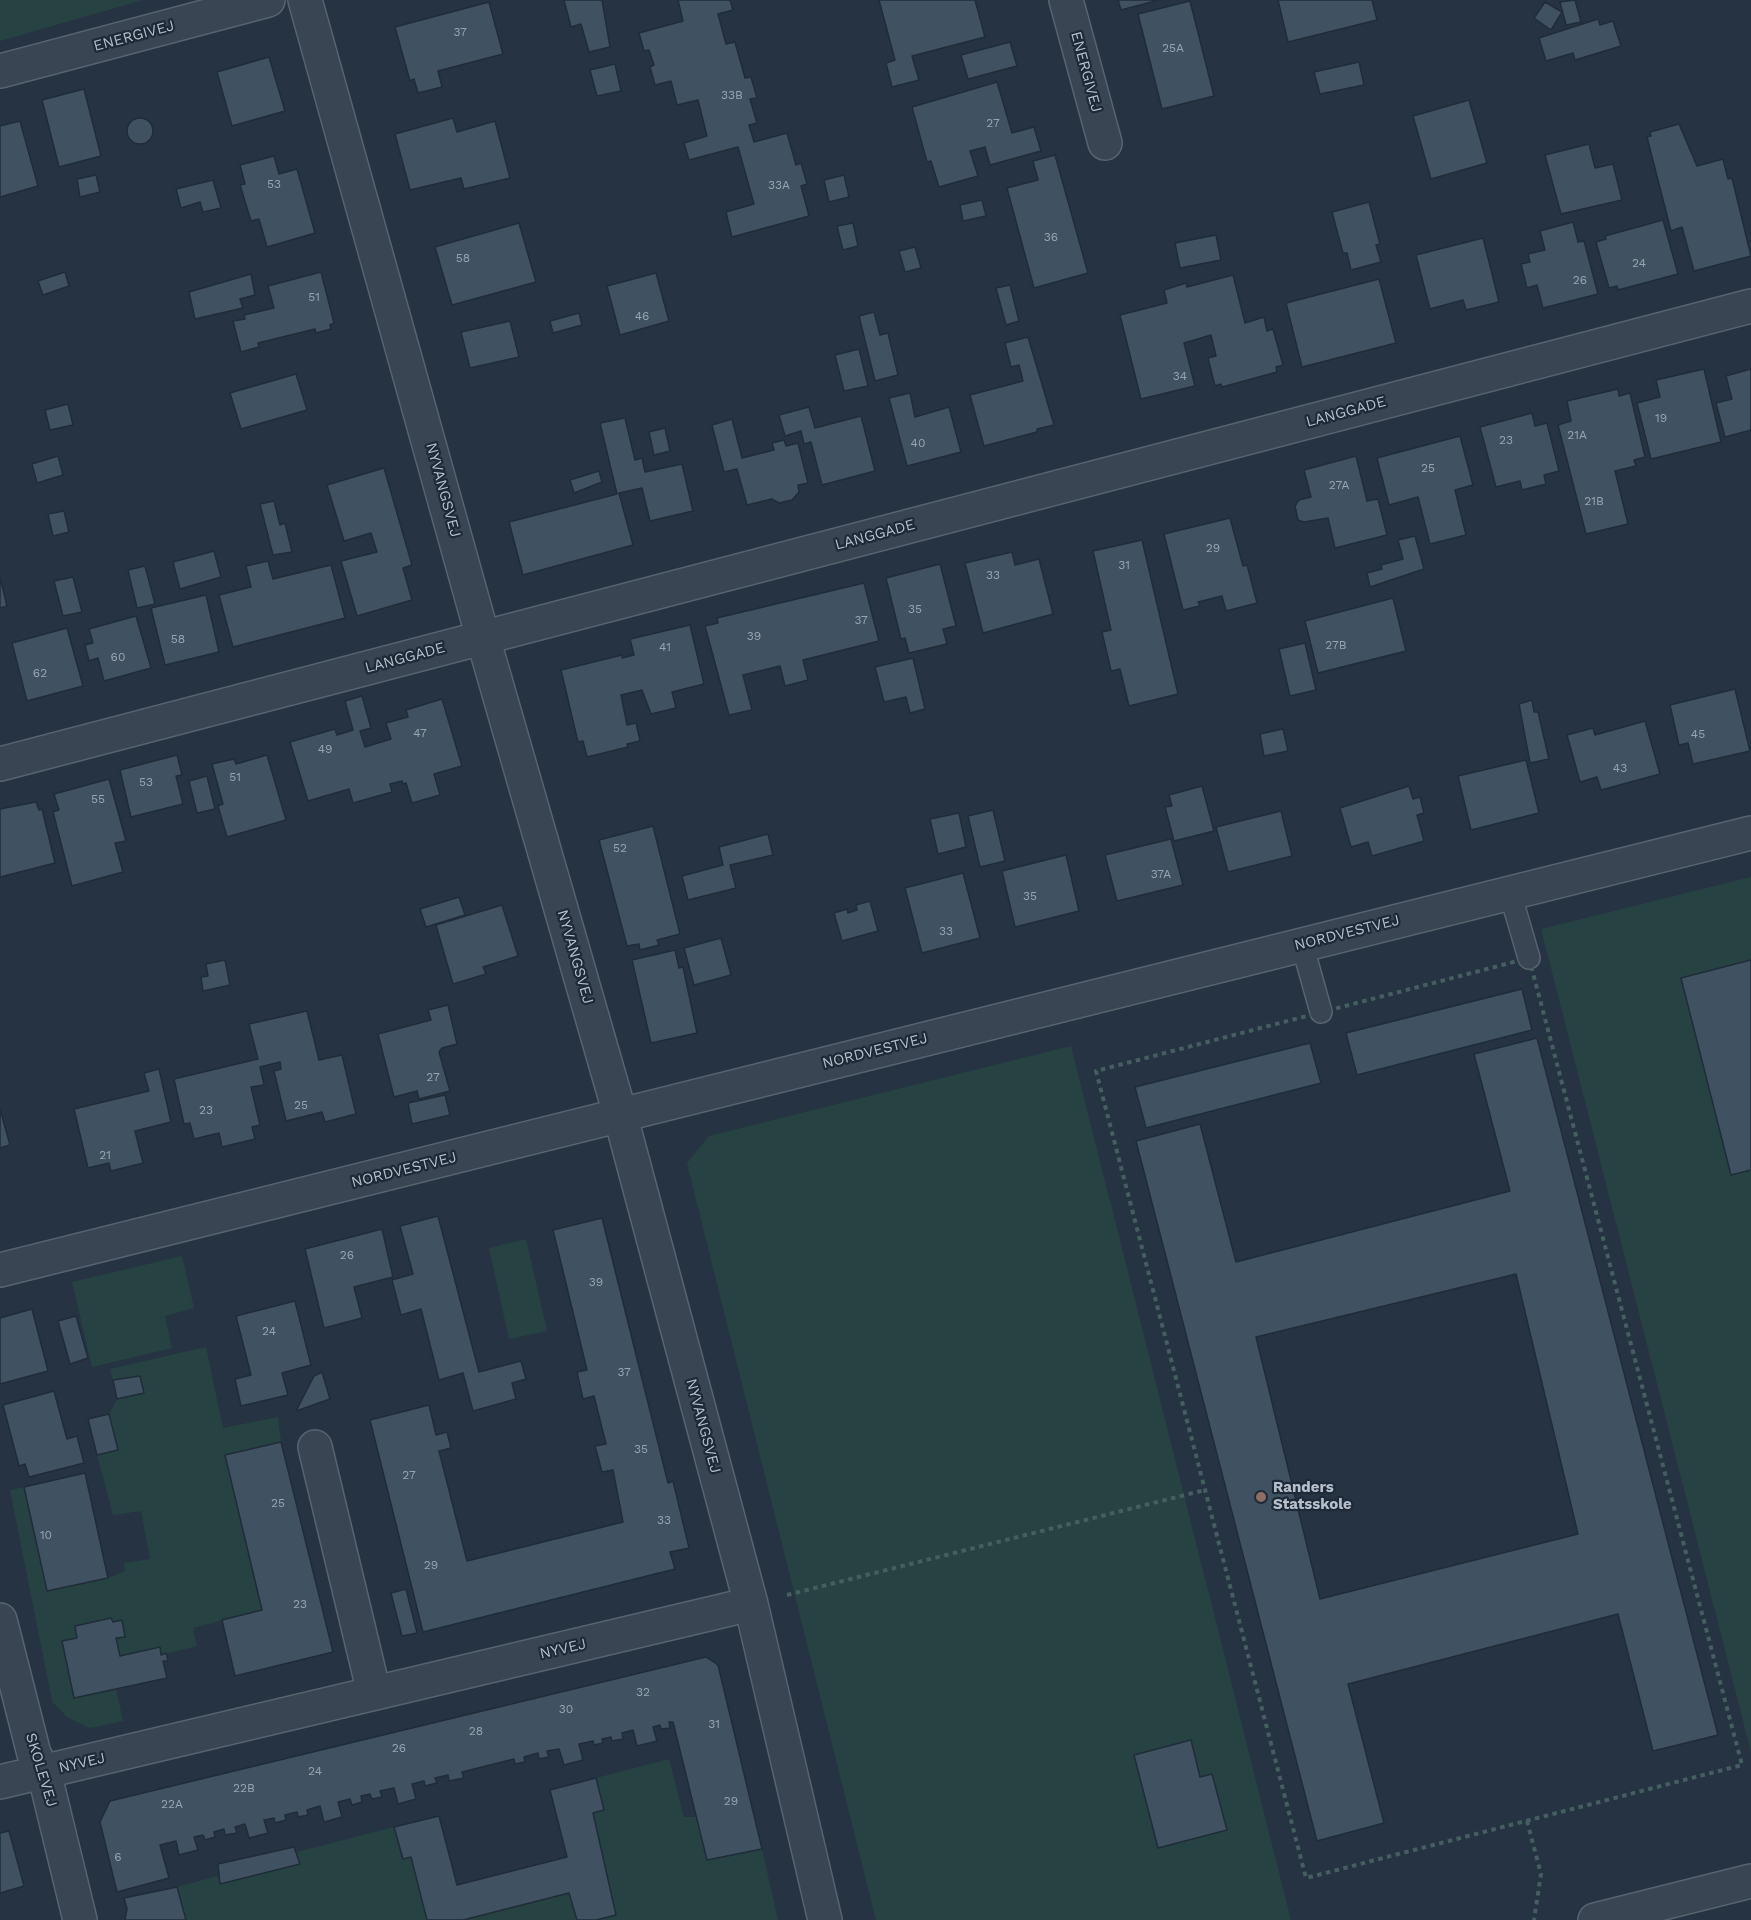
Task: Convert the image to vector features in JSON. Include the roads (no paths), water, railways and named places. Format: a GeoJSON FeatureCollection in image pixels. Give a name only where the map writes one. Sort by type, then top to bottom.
{"type":"FeatureCollection","features":[{"type":"Feature","properties":{"kind":"street","name":"ENERGIVEJ"},"geometry":{"type":"LineString","coordinates":[[0,71],[268,0]]}},
{"type":"Feature","properties":{"kind":"street","name":"NYVANGSVEJ"},"geometry":{"type":"LineString","coordinates":[[305,0],[483,638],[620,1114],[751,1604],[825,1920]]}},
{"type":"Feature","properties":{"kind":"street","name":"ENERGIVEJ"},"geometry":{"type":"LineString","coordinates":[[1066,0],[1105,143]]}},
{"type":"Feature","properties":{"kind":"street","name":"LANGGADE"},"geometry":{"type":"LineString","coordinates":[[0,764],[1751,306]]}},
{"type":"Feature","properties":{"kind":"street","name":"NORDVESTVEJ"},"geometry":{"type":"LineString","coordinates":[[0,1270],[1751,833]]}},
{"type":"Feature","properties":{"kind":"street"},"geometry":{"type":"LineString","coordinates":[[315,1447],[374,1693]]}},
{"type":"Feature","properties":{"kind":"street","name":"NYVEJ"},"geometry":{"type":"LineString","coordinates":[[0,1782],[751,1604]]}},
{"type":"Feature","properties":{"kind":"street","name":"SKOLEVEJ"},"geometry":{"type":"LineString","coordinates":[[0,1620],[34,1754],[44,1772],[80,1920]]}},
{"type":"Feature","properties":{"kind":"street"},"geometry":{"type":"LineString","coordinates":[[1595,1920],[1751,1881]]}},
{"type":"Feature","properties":{"kind":"lane"},"geometry":{"type":"LineString","coordinates":[[1510,893],[1529,958]]}},
{"type":"Feature","properties":{"kind":"lane"},"geometry":{"type":"LineString","coordinates":[[1302,944],[1321,1012]]}},
{"type":"Feature","properties":{"kind":"place","name":"Randers Statsskole"},"geometry":{"type":"Point","coordinates":[1261,1497]}}]}
